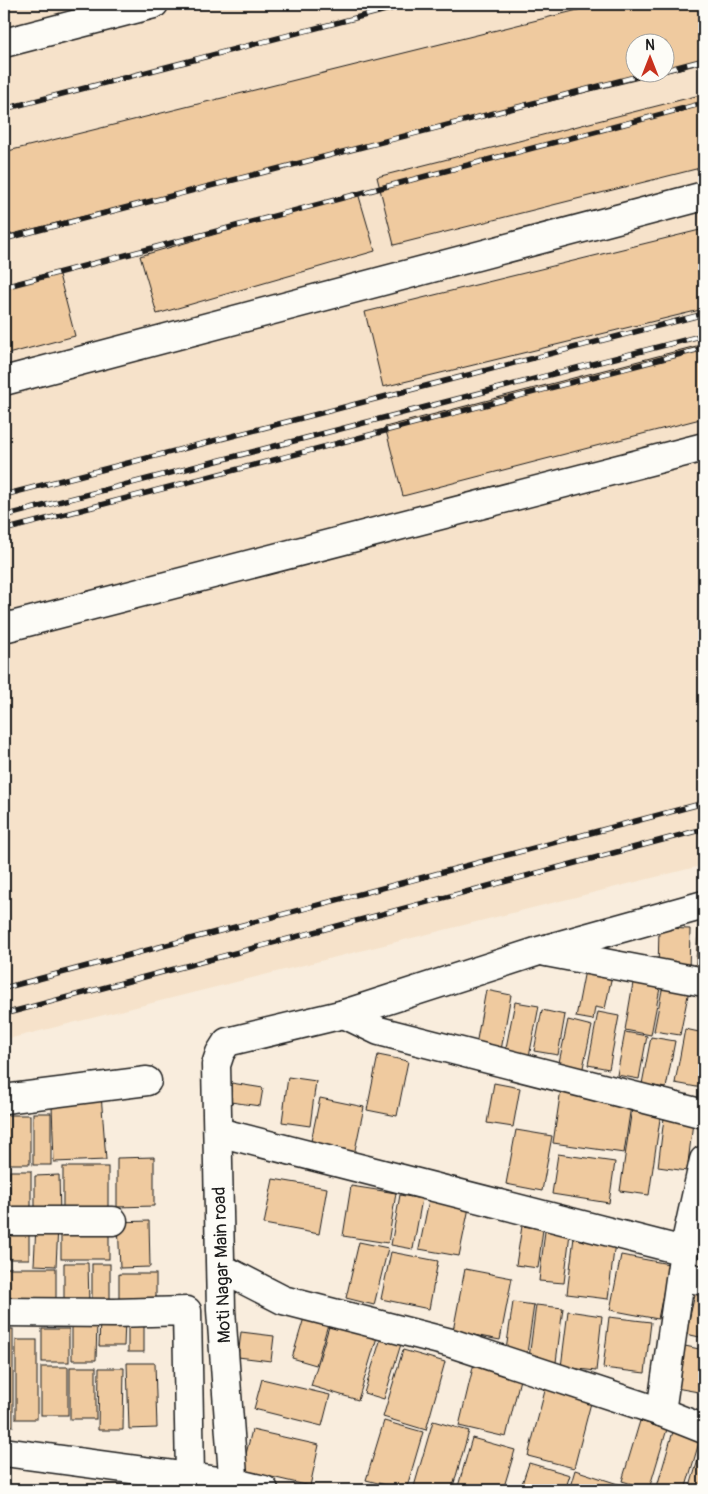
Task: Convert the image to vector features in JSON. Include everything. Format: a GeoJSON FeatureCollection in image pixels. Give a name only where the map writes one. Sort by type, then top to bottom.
{"type":"FeatureCollection","features":[{"type":"Feature","properties":{"kind":"street"},"geometry":{"type":"LineString","coordinates":[[4,43],[154,4]]}},
{"type":"Feature","properties":{"kind":"street"},"geometry":{"type":"LineString","coordinates":[[4,382],[704,196]]}},
{"type":"Feature","properties":{"kind":"street"},"geometry":{"type":"LineString","coordinates":[[4,628],[704,447]]}},
{"type":"Feature","properties":{"kind":"street"},"geometry":{"type":"LineString","coordinates":[[344,1014],[539,951],[704,904]]}},
{"type":"Feature","properties":{"kind":"street"},"geometry":{"type":"LineString","coordinates":[[539,951],[704,982]]}},
{"type":"Feature","properties":{"kind":"street"},"geometry":{"type":"LineString","coordinates":[[344,1014],[379,1031],[704,1114]]}},
{"type":"Feature","properties":{"kind":"street","name":"Moti Nagar Main road"},"geometry":{"type":"LineString","coordinates":[[234,1486],[221,1310],[216,1065],[220,1052],[228,1042],[344,1014]]}},
{"type":"Feature","properties":{"kind":"street"},"geometry":{"type":"LineString","coordinates":[[4,1099],[147,1081]]}},
{"type":"Feature","properties":{"kind":"street"},"geometry":{"type":"LineString","coordinates":[[218,1132],[690,1269]]}},
{"type":"Feature","properties":{"kind":"street"},"geometry":{"type":"LineString","coordinates":[[661,1412],[690,1269],[704,1160]]}},
{"type":"Feature","properties":{"kind":"street"},"geometry":{"type":"LineString","coordinates":[[4,1221],[113,1221]]}},
{"type":"Feature","properties":{"kind":"street"},"geometry":{"type":"LineString","coordinates":[[220,1268],[283,1300],[451,1343],[661,1412],[704,1429]]}},
{"type":"Feature","properties":{"kind":"street"},"geometry":{"type":"LineString","coordinates":[[4,1312],[114,1313],[187,1311],[190,1477]]}},
{"type":"Feature","properties":{"kind":"street"},"geometry":{"type":"LineString","coordinates":[[4,1452],[190,1477],[264,1490]]}},
{"type":"Feature","properties":{"kind":"shaded area"},"geometry":{"type":"Polygon","coordinates":[[[4,4],[704,4],[704,865],[4,1040],[4,4]]]}},
{"type":"Feature","properties":{"kind":"building"},"geometry":{"type":"Polygon","coordinates":[[[602,4],[704,4],[704,63],[676,70],[676,32],[626,32],[627,82],[4,236],[4,152],[602,4]]]}},
{"type":"Feature","properties":{"kind":"building"},"geometry":{"type":"Polygon","coordinates":[[[704,94],[704,167],[394,245],[377,177],[704,94]]]}},
{"type":"Feature","properties":{"kind":"building"},"geometry":{"type":"Polygon","coordinates":[[[358,193],[375,251],[157,314],[140,256],[358,193]]]}},
{"type":"Feature","properties":{"kind":"building"},"geometry":{"type":"Polygon","coordinates":[[[704,229],[704,309],[383,387],[365,312],[704,229]]]}},
{"type":"Feature","properties":{"kind":"building"},"geometry":{"type":"Polygon","coordinates":[[[58,271],[75,336],[4,355],[4,285],[58,271]]]}},
{"type":"Feature","properties":{"kind":"building"},"geometry":{"type":"Polygon","coordinates":[[[704,344],[704,418],[403,496],[385,427],[704,344]]]}},
{"type":"Feature","properties":{"kind":"building"},"geometry":{"type":"Polygon","coordinates":[[[699,913],[704,913],[704,978],[695,977],[699,913]]]}},
{"type":"Feature","properties":{"kind":"building"},"geometry":{"type":"Polygon","coordinates":[[[659,928],[690,929],[689,972],[658,971],[659,928]]]}},
{"type":"Feature","properties":{"kind":"building"},"geometry":{"type":"Polygon","coordinates":[[[585,970],[612,975],[605,1009],[595,1007],[593,1020],[576,1017],[585,970]]]}},
{"type":"Feature","properties":{"kind":"building"},"geometry":{"type":"Polygon","coordinates":[[[633,983],[660,988],[651,1035],[625,1030],[633,983]]]}},
{"type":"Feature","properties":{"kind":"building"},"geometry":{"type":"Polygon","coordinates":[[[663,985],[689,990],[680,1035],[654,1031],[663,985]]]}},
{"type":"Feature","properties":{"kind":"building"},"geometry":{"type":"Polygon","coordinates":[[[486,990],[511,995],[501,1050],[476,1045],[486,990]]]}},
{"type":"Feature","properties":{"kind":"building"},"geometry":{"type":"Polygon","coordinates":[[[515,1002],[539,1006],[528,1062],[504,1058],[515,1002]]]}},
{"type":"Feature","properties":{"kind":"building"},"geometry":{"type":"Polygon","coordinates":[[[542,1010],[565,1015],[558,1055],[534,1051],[542,1010]]]}},
{"type":"Feature","properties":{"kind":"building"},"geometry":{"type":"Polygon","coordinates":[[[598,1012],[619,1016],[609,1069],[588,1065],[598,1012]]]}},
{"type":"Feature","properties":{"kind":"building"},"geometry":{"type":"Polygon","coordinates":[[[568,1020],[592,1026],[582,1072],[558,1067],[568,1020]]]}},
{"type":"Feature","properties":{"kind":"building"},"geometry":{"type":"Polygon","coordinates":[[[685,1029],[704,1033],[704,1076],[702,1088],[675,1083],[685,1029]]]}},
{"type":"Feature","properties":{"kind":"building"},"geometry":{"type":"Polygon","coordinates":[[[625,1032],[647,1036],[639,1079],[617,1075],[625,1032]]]}},
{"type":"Feature","properties":{"kind":"building"},"geometry":{"type":"Polygon","coordinates":[[[651,1037],[675,1041],[666,1088],[642,1084],[651,1037]]]}},
{"type":"Feature","properties":{"kind":"building"},"geometry":{"type":"Polygon","coordinates":[[[378,1055],[408,1061],[397,1116],[367,1110],[378,1055]]]}},
{"type":"Feature","properties":{"kind":"building"},"geometry":{"type":"Polygon","coordinates":[[[288,1077],[316,1081],[310,1126],[282,1122],[288,1077]]]}},
{"type":"Feature","properties":{"kind":"building"},"geometry":{"type":"Polygon","coordinates":[[[225,1082],[263,1088],[260,1106],[223,1101],[225,1082]]]}},
{"type":"Feature","properties":{"kind":"building"},"geometry":{"type":"Polygon","coordinates":[[[494,1083],[520,1088],[513,1127],[487,1123],[494,1083]]]}},
{"type":"Feature","properties":{"kind":"building"},"geometry":{"type":"Polygon","coordinates":[[[561,1089],[632,1099],[624,1153],[553,1143],[561,1089]]]}},
{"type":"Feature","properties":{"kind":"building"},"geometry":{"type":"Polygon","coordinates":[[[101,1094],[106,1160],[54,1162],[52,1106],[101,1094]]]}},
{"type":"Feature","properties":{"kind":"building"},"geometry":{"type":"Polygon","coordinates":[[[320,1098],[364,1107],[354,1155],[310,1146],[320,1098]]]}},
{"type":"Feature","properties":{"kind":"building"},"geometry":{"type":"Polygon","coordinates":[[[632,1108],[661,1112],[649,1195],[620,1191],[632,1108]]]}},
{"type":"Feature","properties":{"kind":"building"},"geometry":{"type":"Polygon","coordinates":[[[665,1110],[694,1114],[687,1171],[658,1167],[665,1110]]]}},
{"type":"Feature","properties":{"kind":"building"},"geometry":{"type":"Polygon","coordinates":[[[33,1113],[51,1113],[51,1165],[33,1165],[33,1113]]]}},
{"type":"Feature","properties":{"kind":"building"},"geometry":{"type":"Polygon","coordinates":[[[6,1115],[30,1115],[30,1164],[6,1164],[6,1115]]]}},
{"type":"Feature","properties":{"kind":"building"},"geometry":{"type":"Polygon","coordinates":[[[516,1130],[552,1136],[542,1191],[506,1184],[516,1130]]]}},
{"type":"Feature","properties":{"kind":"building"},"geometry":{"type":"Polygon","coordinates":[[[558,1154],[615,1162],[609,1203],[552,1194],[558,1154]]]}},
{"type":"Feature","properties":{"kind":"building"},"geometry":{"type":"Polygon","coordinates":[[[154,1157],[154,1206],[117,1207],[117,1158],[154,1157]]]}},
{"type":"Feature","properties":{"kind":"building"},"geometry":{"type":"Polygon","coordinates":[[[63,1167],[108,1167],[108,1215],[63,1215],[63,1167]]]}},
{"type":"Feature","properties":{"kind":"building"},"geometry":{"type":"Polygon","coordinates":[[[10,1171],[31,1171],[31,1215],[10,1215],[10,1171]]]}},
{"type":"Feature","properties":{"kind":"building"},"geometry":{"type":"Polygon","coordinates":[[[59,1175],[60,1217],[35,1218],[35,1176],[59,1175]]]}},
{"type":"Feature","properties":{"kind":"building"},"geometry":{"type":"Polygon","coordinates":[[[273,1179],[327,1188],[319,1234],[264,1224],[273,1179]]]}},
{"type":"Feature","properties":{"kind":"building"},"geometry":{"type":"Polygon","coordinates":[[[351,1186],[396,1193],[388,1243],[343,1236],[351,1186]]]}},
{"type":"Feature","properties":{"kind":"building"},"geometry":{"type":"Polygon","coordinates":[[[400,1195],[422,1199],[413,1249],[391,1245],[400,1195]]]}},
{"type":"Feature","properties":{"kind":"building"},"geometry":{"type":"Polygon","coordinates":[[[430,1195],[470,1203],[459,1256],[419,1249],[430,1195]]]}},
{"type":"Feature","properties":{"kind":"building"},"geometry":{"type":"Polygon","coordinates":[[[149,1221],[150,1267],[120,1268],[118,1222],[149,1221]]]}},
{"type":"Feature","properties":{"kind":"building"},"geometry":{"type":"Polygon","coordinates":[[[8,1222],[29,1222],[29,1259],[8,1259],[8,1222]]]}},
{"type":"Feature","properties":{"kind":"building"},"geometry":{"type":"Polygon","coordinates":[[[61,1224],[109,1224],[109,1259],[61,1259],[61,1224]]]}},
{"type":"Feature","properties":{"kind":"building"},"geometry":{"type":"Polygon","coordinates":[[[36,1225],[58,1226],[56,1266],[34,1265],[36,1225]]]}},
{"type":"Feature","properties":{"kind":"building"},"geometry":{"type":"Polygon","coordinates":[[[522,1226],[543,1229],[538,1268],[516,1265],[522,1226]]]}},
{"type":"Feature","properties":{"kind":"building"},"geometry":{"type":"Polygon","coordinates":[[[545,1231],[570,1233],[564,1283],[539,1281],[545,1231]]]}},
{"type":"Feature","properties":{"kind":"building"},"geometry":{"type":"Polygon","coordinates":[[[574,1237],[615,1242],[608,1299],[567,1294],[574,1237]]]}},
{"type":"Feature","properties":{"kind":"building"},"geometry":{"type":"Polygon","coordinates":[[[359,1242],[388,1248],[374,1305],[346,1298],[359,1242]]]}},
{"type":"Feature","properties":{"kind":"building"},"geometry":{"type":"Polygon","coordinates":[[[391,1252],[438,1261],[429,1309],[381,1299],[391,1252]]]}},
{"type":"Feature","properties":{"kind":"building"},"geometry":{"type":"Polygon","coordinates":[[[621,1255],[669,1264],[658,1319],[610,1310],[621,1255]]]}},
{"type":"Feature","properties":{"kind":"building"},"geometry":{"type":"Polygon","coordinates":[[[64,1263],[88,1263],[89,1305],[64,1305],[64,1263]]]}},
{"type":"Feature","properties":{"kind":"building"},"geometry":{"type":"Polygon","coordinates":[[[92,1264],[110,1264],[110,1301],[92,1301],[92,1264]]]}},
{"type":"Feature","properties":{"kind":"building"},"geometry":{"type":"Polygon","coordinates":[[[4,1268],[56,1268],[56,1310],[4,1310],[4,1268]]]}},
{"type":"Feature","properties":{"kind":"building"},"geometry":{"type":"Polygon","coordinates":[[[465,1269],[512,1278],[500,1340],[453,1331],[465,1269]]]}},
{"type":"Feature","properties":{"kind":"building"},"geometry":{"type":"Polygon","coordinates":[[[119,1274],[156,1274],[156,1308],[119,1308],[119,1274]]]}},
{"type":"Feature","properties":{"kind":"building"},"geometry":{"type":"Polygon","coordinates":[[[695,1294],[704,1296],[704,1338],[686,1334],[695,1294]]]}},
{"type":"Feature","properties":{"kind":"building"},"geometry":{"type":"Polygon","coordinates":[[[513,1302],[534,1305],[526,1360],[505,1357],[513,1302]]]}},
{"type":"Feature","properties":{"kind":"building"},"geometry":{"type":"Polygon","coordinates":[[[536,1305],[563,1308],[556,1362],[529,1358],[536,1305]]]}},
{"type":"Feature","properties":{"kind":"building"},"geometry":{"type":"Polygon","coordinates":[[[306,1311],[330,1318],[316,1365],[292,1358],[306,1311]]]}},
{"type":"Feature","properties":{"kind":"building"},"geometry":{"type":"Polygon","coordinates":[[[568,1311],[602,1316],[596,1371],[561,1367],[568,1311]]]}},
{"type":"Feature","properties":{"kind":"building"},"geometry":{"type":"Polygon","coordinates":[[[609,1317],[651,1322],[645,1373],[603,1368],[609,1317]]]}},
{"type":"Feature","properties":{"kind":"building"},"geometry":{"type":"Polygon","coordinates":[[[100,1319],[125,1320],[124,1346],[99,1346],[100,1319]]]}},
{"type":"Feature","properties":{"kind":"building"},"geometry":{"type":"Polygon","coordinates":[[[128,1319],[144,1319],[144,1352],[128,1352],[128,1319]]]}},
{"type":"Feature","properties":{"kind":"building"},"geometry":{"type":"Polygon","coordinates":[[[331,1320],[378,1334],[358,1400],[311,1386],[331,1320]]]}},
{"type":"Feature","properties":{"kind":"building"},"geometry":{"type":"Polygon","coordinates":[[[72,1321],[97,1321],[96,1360],[72,1360],[72,1321]]]}},
{"type":"Feature","properties":{"kind":"building"},"geometry":{"type":"Polygon","coordinates":[[[4,1329],[13,1329],[13,1426],[4,1426],[4,1329]]]}},
{"type":"Feature","properties":{"kind":"building"},"geometry":{"type":"Polygon","coordinates":[[[42,1329],[69,1329],[69,1362],[42,1362],[42,1329]]]}},
{"type":"Feature","properties":{"kind":"building"},"geometry":{"type":"Polygon","coordinates":[[[241,1332],[274,1336],[271,1361],[238,1357],[241,1332]]]}},
{"type":"Feature","properties":{"kind":"building"},"geometry":{"type":"Polygon","coordinates":[[[381,1338],[401,1344],[384,1399],[364,1393],[381,1338]]]}},
{"type":"Feature","properties":{"kind":"building"},"geometry":{"type":"Polygon","coordinates":[[[16,1340],[37,1340],[37,1419],[16,1419],[16,1340]]]}},
{"type":"Feature","properties":{"kind":"building"},"geometry":{"type":"Polygon","coordinates":[[[685,1346],[704,1350],[704,1393],[676,1388],[685,1346]]]}},
{"type":"Feature","properties":{"kind":"building"},"geometry":{"type":"Polygon","coordinates":[[[403,1350],[445,1362],[426,1430],[383,1417],[403,1350]]]}},
{"type":"Feature","properties":{"kind":"building"},"geometry":{"type":"Polygon","coordinates":[[[475,1359],[522,1371],[506,1437],[459,1426],[475,1359]]]}},
{"type":"Feature","properties":{"kind":"building"},"geometry":{"type":"Polygon","coordinates":[[[127,1363],[155,1363],[157,1428],[129,1429],[127,1363]]]}},
{"type":"Feature","properties":{"kind":"building"},"geometry":{"type":"Polygon","coordinates":[[[41,1367],[68,1367],[68,1415],[41,1415],[41,1367]]]}},
{"type":"Feature","properties":{"kind":"building"},"geometry":{"type":"Polygon","coordinates":[[[70,1367],[96,1367],[96,1419],[70,1419],[70,1367]]]}},
{"type":"Feature","properties":{"kind":"building"},"geometry":{"type":"Polygon","coordinates":[[[99,1368],[124,1368],[123,1430],[98,1430],[99,1368]]]}},
{"type":"Feature","properties":{"kind":"building"},"geometry":{"type":"Polygon","coordinates":[[[262,1379],[330,1395],[322,1426],[254,1409],[262,1379]]]}},
{"type":"Feature","properties":{"kind":"building"},"geometry":{"type":"Polygon","coordinates":[[[547,1383],[593,1395],[574,1468],[528,1456],[547,1383]]]}},
{"type":"Feature","properties":{"kind":"building"},"geometry":{"type":"Polygon","coordinates":[[[384,1421],[423,1432],[406,1490],[366,1480],[384,1421]]]}},
{"type":"Feature","properties":{"kind":"building"},"geometry":{"type":"Polygon","coordinates":[[[433,1421],[469,1431],[452,1490],[413,1490],[433,1421]]]}},
{"type":"Feature","properties":{"kind":"building"},"geometry":{"type":"Polygon","coordinates":[[[640,1421],[667,1429],[649,1489],[622,1481],[640,1421]]]}},
{"type":"Feature","properties":{"kind":"building"},"geometry":{"type":"Polygon","coordinates":[[[674,1428],[701,1436],[685,1490],[656,1490],[674,1428]]]}},
{"type":"Feature","properties":{"kind":"building"},"geometry":{"type":"Polygon","coordinates":[[[252,1430],[319,1445],[310,1486],[242,1470],[252,1430]]]}},
{"type":"Feature","properties":{"kind":"building"},"geometry":{"type":"Polygon","coordinates":[[[472,1438],[515,1450],[503,1490],[457,1490],[472,1438]]]}},
{"type":"Feature","properties":{"kind":"building"},"geometry":{"type":"Polygon","coordinates":[[[703,1443],[704,1490],[689,1490],[703,1443]]]}},
{"type":"Feature","properties":{"kind":"building"},"geometry":{"type":"Polygon","coordinates":[[[529,1463],[570,1475],[565,1490],[520,1490],[529,1463]]]}},
{"type":"Feature","properties":{"kind":"building"},"geometry":{"type":"Polygon","coordinates":[[[575,1470],[621,1485],[619,1490],[569,1490],[575,1470]]]}},
{"type":"Feature","properties":{"kind":"railway"},"geometry":{"type":"LineString","coordinates":[[4,109],[409,4]]}},
{"type":"Feature","properties":{"kind":"railway"},"geometry":{"type":"LineString","coordinates":[[676,67],[704,60]]}},
{"type":"Feature","properties":{"kind":"railway"},"geometry":{"type":"LineString","coordinates":[[4,239],[626,79]]}},
{"type":"Feature","properties":{"kind":"railway"},"geometry":{"type":"LineString","coordinates":[[4,287],[704,103]]}},
{"type":"Feature","properties":{"kind":"railway"},"geometry":{"type":"LineString","coordinates":[[4,495],[704,314]]}},
{"type":"Feature","properties":{"kind":"railway"},"geometry":{"type":"LineString","coordinates":[[4,516],[704,335]]}},
{"type":"Feature","properties":{"kind":"railway"},"geometry":{"type":"LineString","coordinates":[[4,530],[704,348]]}},
{"type":"Feature","properties":{"kind":"railway"},"geometry":{"type":"LineString","coordinates":[[4,988],[704,803]]}},
{"type":"Feature","properties":{"kind":"railway"},"geometry":{"type":"LineString","coordinates":[[4,1014],[704,829]]}}]}
